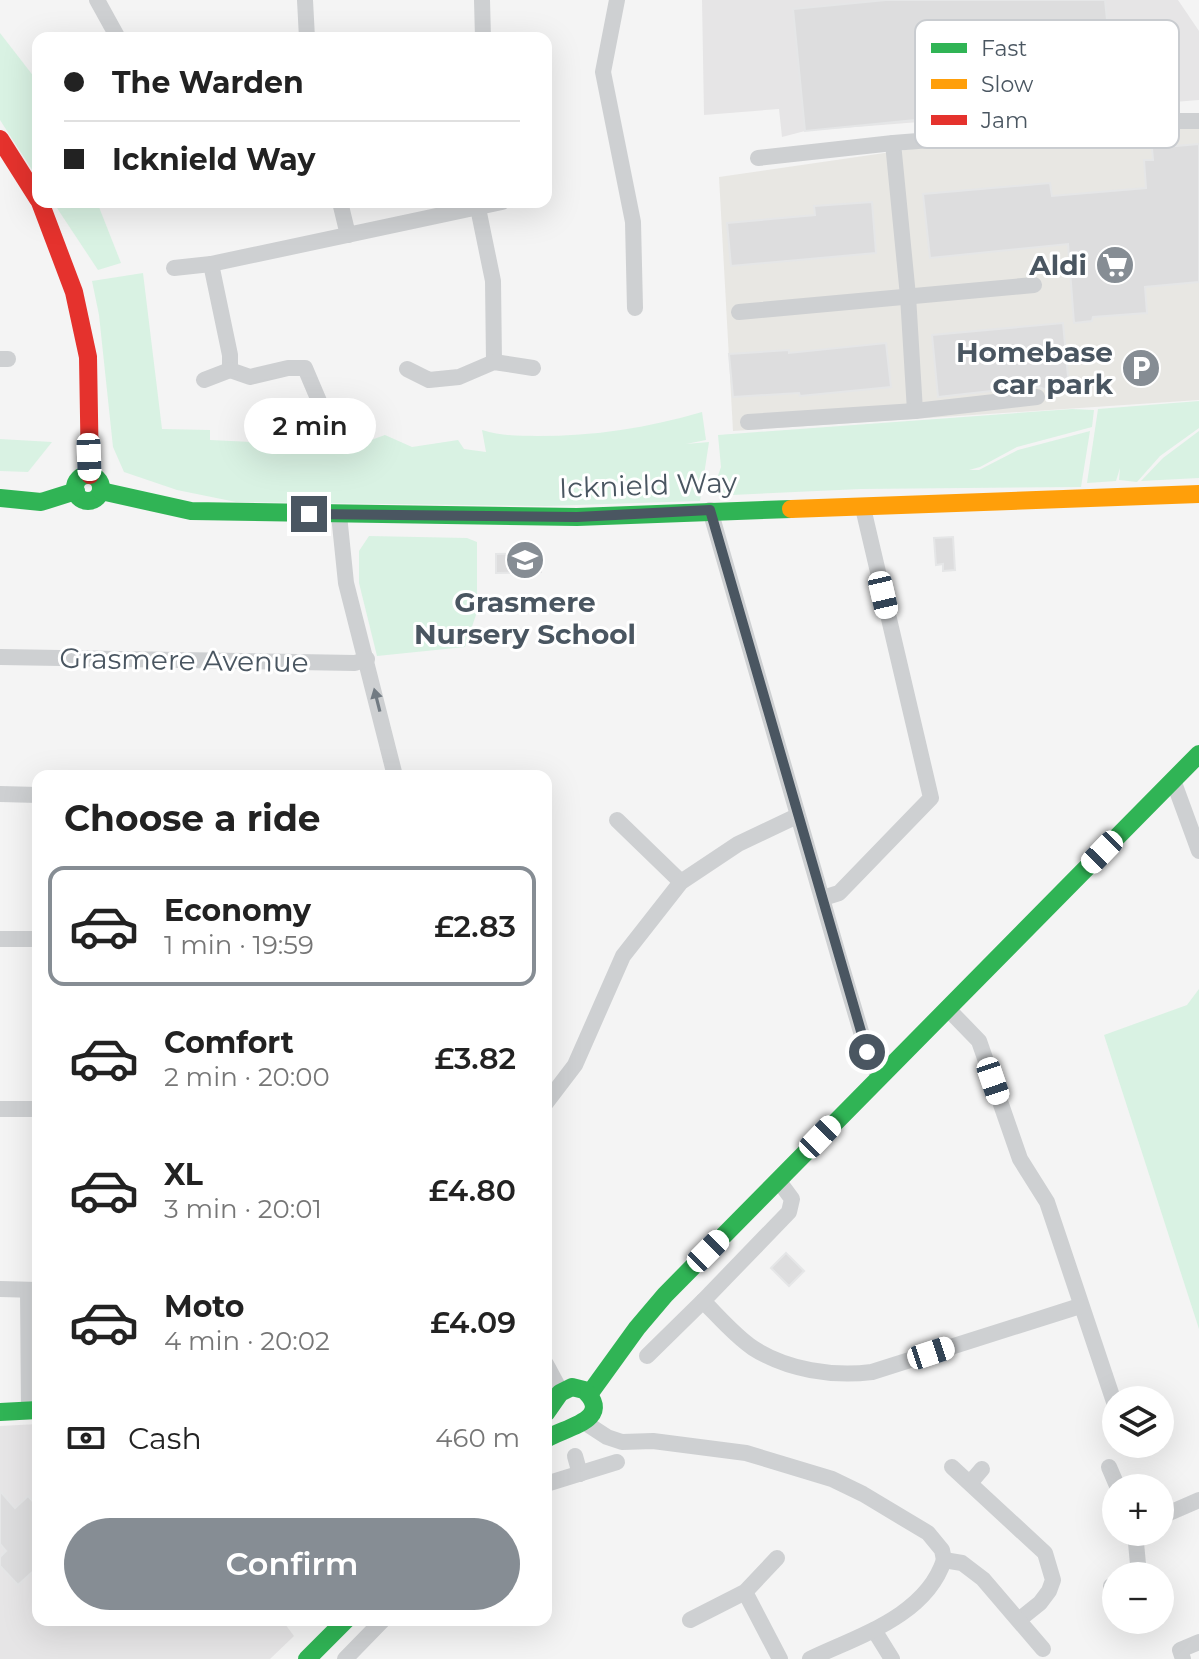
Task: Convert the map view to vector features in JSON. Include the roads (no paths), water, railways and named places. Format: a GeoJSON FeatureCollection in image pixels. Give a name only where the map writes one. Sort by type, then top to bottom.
{"type":"FeatureCollection","features":[{"type":"Feature","properties":{"kind":"main road"},"geometry":{"type":"LineString","coordinates":[[0,139],[32,190]]}},
{"type":"Feature","properties":{"kind":"main road"},"geometry":{"type":"LineString","coordinates":[[42,208],[74,292],[88,357],[90,475]]}},
{"type":"Feature","properties":{"kind":"main road"},"geometry":{"type":"LineString","coordinates":[[90,475],[98,479],[101,491],[95,500],[87,501],[80,498],[76,491],[79,479],[90,475]]}},
{"type":"Feature","properties":{"kind":"main road"},"geometry":{"type":"LineString","coordinates":[[0,498],[41,502],[76,491]]}},
{"type":"Feature","properties":{"kind":"main road","name":"Icknield Way"},"geometry":{"type":"LineString","coordinates":[[101,491],[191,511],[577,517],[1199,494]]}},
{"type":"Feature","properties":{"kind":"main road"},"geometry":{"type":"LineString","coordinates":[[552,1434],[579,1424],[593,1408],[590,1393],[665,1295],[1199,754]]}},
{"type":"Feature","properties":{"kind":"main road"},"geometry":{"type":"LineString","coordinates":[[579,1424],[560,1418],[554,1402],[566,1389],[577,1387],[590,1393]]}},
{"type":"Feature","properties":{"kind":"main road"},"geometry":{"type":"LineString","coordinates":[[0,1412],[32,1410]]}},
{"type":"Feature","properties":{"kind":"main road"},"geometry":{"type":"LineString","coordinates":[[307,1659],[340,1626]]}},
{"type":"Feature","properties":{"kind":"street"},"geometry":{"type":"LineString","coordinates":[[97,0],[115,32]]}},
{"type":"Feature","properties":{"kind":"street"},"geometry":{"type":"LineString","coordinates":[[305,0],[307,32]]}},
{"type":"Feature","properties":{"kind":"street"},"geometry":{"type":"LineString","coordinates":[[482,0],[483,32]]}},
{"type":"Feature","properties":{"kind":"street"},"geometry":{"type":"LineString","coordinates":[[617,0],[603,72],[633,222],[635,308]]}},
{"type":"Feature","properties":{"kind":"street"},"geometry":{"type":"LineString","coordinates":[[758,158],[915,141]]}},
{"type":"Feature","properties":{"kind":"street"},"geometry":{"type":"LineString","coordinates":[[893,143],[908,296],[915,411]]}},
{"type":"Feature","properties":{"kind":"street"},"geometry":{"type":"LineString","coordinates":[[341,208],[348,235]]}},
{"type":"Feature","properties":{"kind":"street"},"geometry":{"type":"LineString","coordinates":[[174,268],[211,264],[478,208],[493,281],[494,362]]}},
{"type":"Feature","properties":{"kind":"street"},"geometry":{"type":"LineString","coordinates":[[211,264],[230,355],[230,370]]}},
{"type":"Feature","properties":{"kind":"street"},"geometry":{"type":"LineString","coordinates":[[739,312],[1034,285]]}},
{"type":"Feature","properties":{"kind":"street"},"geometry":{"type":"LineString","coordinates":[[407,369],[429,380],[459,377],[494,362],[533,368]]}},
{"type":"Feature","properties":{"kind":"street"},"geometry":{"type":"LineString","coordinates":[[204,380],[230,370],[250,377],[288,368],[305,368],[319,401]]}},
{"type":"Feature","properties":{"kind":"street"},"geometry":{"type":"LineString","coordinates":[[748,422],[915,411],[1037,397]]}},
{"type":"Feature","properties":{"kind":"street"},"geometry":{"type":"LineString","coordinates":[[823,898],[839,893],[931,798],[863,508]]}},
{"type":"Feature","properties":{"kind":"street"},"geometry":{"type":"LineString","coordinates":[[710,510],[867,1052],[879,1077]]}},
{"type":"Feature","properties":{"kind":"street"},"geometry":{"type":"LineString","coordinates":[[339,515],[346,583],[394,770]]}},
{"type":"Feature","properties":{"kind":"street","name":"Grasmere Avenue"},"geometry":{"type":"LineString","coordinates":[[0,657],[355,663],[367,659]]}},
{"type":"Feature","properties":{"kind":"street"},"geometry":{"type":"LineString","coordinates":[[1173,780],[1199,851]]}},
{"type":"Feature","properties":{"kind":"street"},"geometry":{"type":"LineString","coordinates":[[0,794],[32,795]]}},
{"type":"Feature","properties":{"kind":"street"},"geometry":{"type":"LineString","coordinates":[[552,1095],[575,1065],[623,956],[681,882],[738,844],[797,816]]}},
{"type":"Feature","properties":{"kind":"street"},"geometry":{"type":"LineString","coordinates":[[617,820],[681,882]]}},
{"type":"Feature","properties":{"kind":"street"},"geometry":{"type":"LineString","coordinates":[[0,939],[32,939]]}},
{"type":"Feature","properties":{"kind":"street"},"geometry":{"type":"LineString","coordinates":[[947,1008],[979,1041],[1020,1159],[1047,1202],[1108,1386]]}},
{"type":"Feature","properties":{"kind":"street"},"geometry":{"type":"LineString","coordinates":[[0,1109],[32,1109]]}},
{"type":"Feature","properties":{"kind":"street"},"geometry":{"type":"LineString","coordinates":[[647,1356],[789,1212],[792,1199],[778,1180]]}},
{"type":"Feature","properties":{"kind":"street"},"geometry":{"type":"LineString","coordinates":[[0,1289],[32,1290]]}},
{"type":"Feature","properties":{"kind":"street"},"geometry":{"type":"LineString","coordinates":[[703,1301],[753,1348],[792,1366],[844,1376],[872,1372],[1080,1306]]}},
{"type":"Feature","properties":{"kind":"street"},"geometry":{"type":"LineString","coordinates":[[579,1424],[622,1442],[653,1441],[746,1453],[832,1479],[928,1533],[942,1550],[944,1560],[932,1584],[917,1601],[874,1630],[810,1659]]}},
{"type":"Feature","properties":{"kind":"street"},"geometry":{"type":"LineString","coordinates":[[575,1456],[580,1474]]}},
{"type":"Feature","properties":{"kind":"street"},"geometry":{"type":"LineString","coordinates":[[552,1482],[617,1462]]}},
{"type":"Feature","properties":{"kind":"street"},"geometry":{"type":"LineString","coordinates":[[952,1467],[1045,1553],[1053,1580],[1049,1591],[1020,1619]]}},
{"type":"Feature","properties":{"kind":"street"},"geometry":{"type":"LineString","coordinates":[[1109,1467],[1112,1474]]}},
{"type":"Feature","properties":{"kind":"street"},"geometry":{"type":"LineString","coordinates":[[970,1483],[982,1469]]}},
{"type":"Feature","properties":{"kind":"street"},"geometry":{"type":"LineString","coordinates":[[1174,1511],[1199,1500]]}},
{"type":"Feature","properties":{"kind":"street"},"geometry":{"type":"LineString","coordinates":[[690,1620],[745,1592],[777,1558]]}},
{"type":"Feature","properties":{"kind":"street"},"geometry":{"type":"LineString","coordinates":[[944,1560],[962,1563],[971,1569],[1020,1619],[1043,1649]]}},
{"type":"Feature","properties":{"kind":"street"},"geometry":{"type":"LineString","coordinates":[[745,1592],[780,1659]]}},
{"type":"Feature","properties":{"kind":"street"},"geometry":{"type":"LineString","coordinates":[[345,1659],[377,1626]]}},
{"type":"Feature","properties":{"kind":"street"},"geometry":{"type":"LineString","coordinates":[[874,1630],[892,1659]]}},
{"type":"Feature","properties":{"kind":"street"},"geometry":{"type":"LineString","coordinates":[[1183,1659],[1180,1650],[1199,1642]]}},
{"type":"Feature","properties":{"kind":"place","name":"Aldi"},"geometry":{"type":"Point","coordinates":[1115,265]}},
{"type":"Feature","properties":{"kind":"place","name":"Homebase car park"},"geometry":{"type":"Point","coordinates":[1141,368]}},
{"type":"Feature","properties":{"kind":"place","name":"Grasmere Nursery School"},"geometry":{"type":"Point","coordinates":[525,560]}}]}
